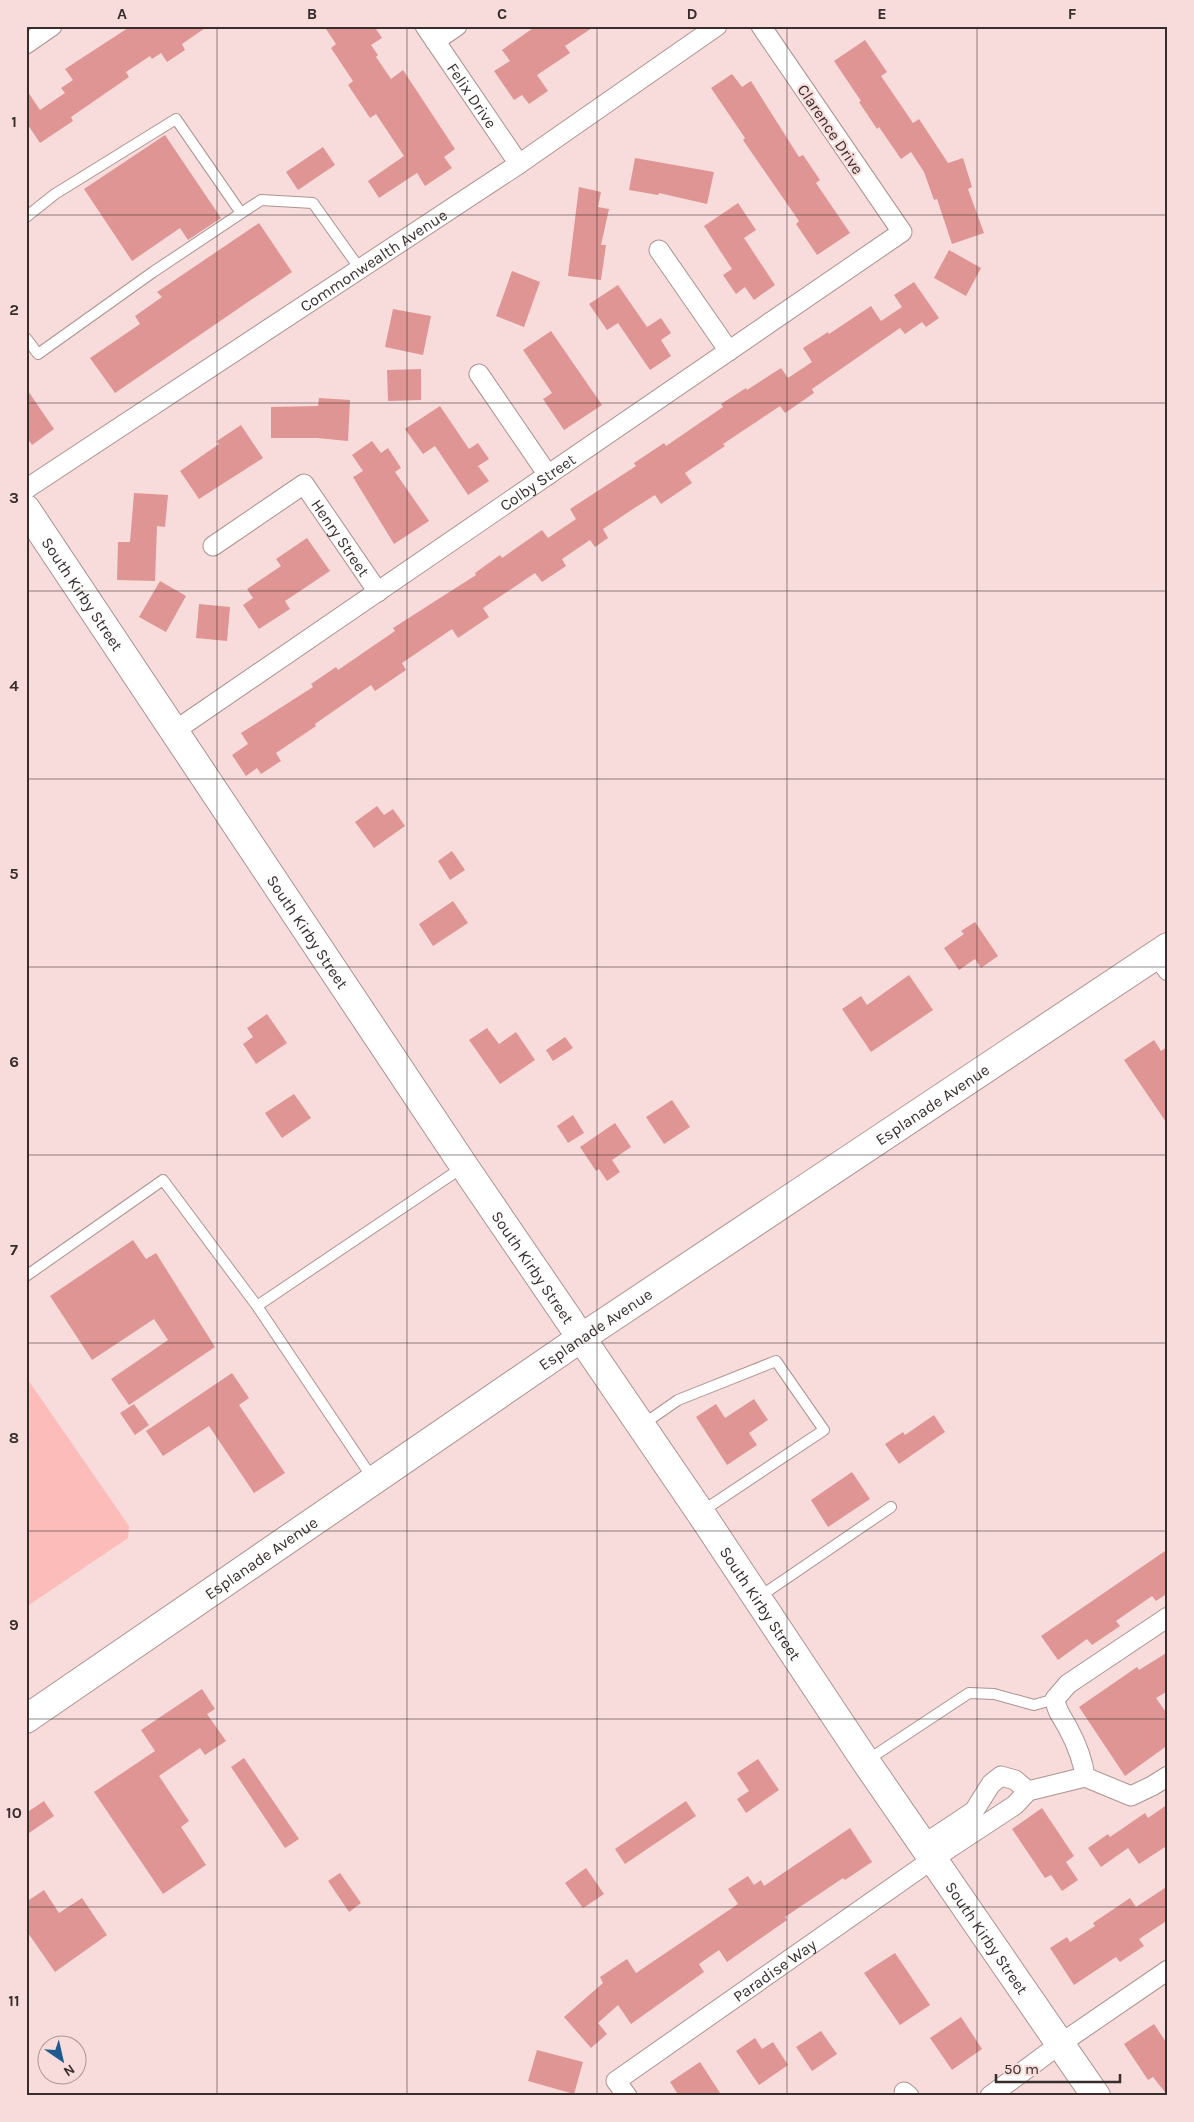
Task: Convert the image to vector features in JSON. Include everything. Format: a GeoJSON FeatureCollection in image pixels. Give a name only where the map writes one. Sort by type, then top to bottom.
{"type":"FeatureCollection","features":[{"type":"Feature","properties":{"kind":"street"},"geometry":{"type":"LineString","coordinates":[[26,44],[52,26]]}},
{"type":"Feature","properties":{"kind":"street"},"geometry":{"type":"LineString","coordinates":[[430,34],[457,26]]}},
{"type":"Feature","properties":{"kind":"street","name":"Commonwealth Avenue"},"geometry":{"type":"LineString","coordinates":[[26,489],[519,164],[717,26]]}},
{"type":"Feature","properties":{"kind":"street","name":"Clarence Drive"},"geometry":{"type":"LineString","coordinates":[[760,26],[902,232]]}},
{"type":"Feature","properties":{"kind":"street","name":"Felix Drive"},"geometry":{"type":"LineString","coordinates":[[430,34],[519,164]]}},
{"type":"Feature","properties":{"kind":"street","name":"Colby Street"},"geometry":{"type":"LineString","coordinates":[[173,732],[902,232]]}},
{"type":"Feature","properties":{"kind":"street"},"geometry":{"type":"LineString","coordinates":[[659,250],[728,351]]}},
{"type":"Feature","properties":{"kind":"street"},"geometry":{"type":"LineString","coordinates":[[479,374],[548,475]]}},
{"type":"Feature","properties":{"kind":"street","name":"Henry Street"},"geometry":{"type":"LineString","coordinates":[[213,546],[304,484],[378,592]]}},
{"type":"Feature","properties":{"kind":"street","name":"South Kirby Street"},"geometry":{"type":"LineString","coordinates":[[26,509],[464,1166],[700,1512],[866,1762],[1096,2096]]}},
{"type":"Feature","properties":{"kind":"street","name":"Esplanade Avenue"},"geometry":{"type":"LineString","coordinates":[[26,1719],[581,1338],[1164,958]]}},
{"type":"Feature","properties":{"kind":"street"},"geometry":{"type":"LineString","coordinates":[[1085,1777],[1084,1765],[1068,1727],[1056,1709],[1055,1699],[1068,1684],[1168,1617]]}},
{"type":"Feature","properties":{"kind":"street"},"geometry":{"type":"LineString","coordinates":[[928,1852],[974,1811],[991,1784],[1001,1776],[1015,1780],[1028,1791]]}},
{"type":"Feature","properties":{"kind":"street"},"geometry":{"type":"LineString","coordinates":[[928,1852],[1015,1805],[1028,1791],[1085,1777],[1131,1796],[1168,1776]]}},
{"type":"Feature","properties":{"kind":"street","name":"Paradise Way"},"geometry":{"type":"LineString","coordinates":[[622,2088],[928,1852]]}},
{"type":"Feature","properties":{"kind":"street"},"geometry":{"type":"LineString","coordinates":[[990,2096],[1060,2044],[1168,1970]]}},
{"type":"Feature","properties":{"kind":"lane"},"geometry":{"type":"LineString","coordinates":[[26,217],[55,194],[176,119],[241,213]]}},
{"type":"Feature","properties":{"kind":"lane"},"geometry":{"type":"LineString","coordinates":[[26,338],[38,354],[261,200],[313,203],[360,269]]}},
{"type":"Feature","properties":{"kind":"lane"},"geometry":{"type":"LineString","coordinates":[[257,1306],[464,1166]]}},
{"type":"Feature","properties":{"kind":"lane"},"geometry":{"type":"LineString","coordinates":[[26,1276],[163,1180],[257,1306],[374,1480]]}},
{"type":"Feature","properties":{"kind":"lane"},"geometry":{"type":"LineString","coordinates":[[641,1426],[678,1400],[776,1361],[824,1430],[700,1512]]}},
{"type":"Feature","properties":{"kind":"lane"},"geometry":{"type":"LineString","coordinates":[[758,1598],[891,1507]]}},
{"type":"Feature","properties":{"kind":"lane"},"geometry":{"type":"LineString","coordinates":[[866,1762],[969,1693],[994,1694],[1034,1705],[1055,1699]]}},
{"type":"Feature","properties":{"kind":"shaded area"},"geometry":{"type":"Polygon","coordinates":[[[26,1377],[129,1526],[128,1538],[26,1607],[26,1377]]]}},
{"type":"Feature","properties":{"kind":"building"},"geometry":{"type":"Polygon","coordinates":[[[131,26],[208,26],[182,44],[185,50],[167,62],[161,53],[152,59],[150,56],[126,72],[129,77],[71,117],[73,121],[40,143],[26,122],[26,89],[40,110],[65,93],[61,88],[73,80],[65,69],[131,26]]]}},
{"type":"Feature","properties":{"kind":"building"},"geometry":{"type":"Polygon","coordinates":[[[324,26],[374,26],[382,38],[371,45],[378,55],[376,57],[391,79],[403,70],[455,149],[444,157],[452,168],[425,186],[417,173],[379,198],[368,181],[404,156],[376,114],[370,118],[348,85],[353,81],[331,48],[336,44],[324,26]]]}},
{"type":"Feature","properties":{"kind":"building"},"geometry":{"type":"Polygon","coordinates":[[[536,26],[595,26],[565,46],[570,53],[537,75],[548,91],[529,104],[522,95],[514,100],[494,71],[510,61],[502,50],[536,26]]]}},
{"type":"Feature","properties":{"kind":"building"},"geometry":{"type":"Polygon","coordinates":[[[865,40],[887,72],[881,76],[913,123],[919,119],[948,163],[963,158],[972,187],[968,189],[984,233],[952,244],[937,199],[934,200],[924,172],[911,152],[901,159],[879,127],[877,129],[859,102],[861,101],[834,61],[865,40]]]}},
{"type":"Feature","properties":{"kind":"building"},"geometry":{"type":"Polygon","coordinates":[[[732,74],[742,87],[751,81],[799,157],[803,155],[820,180],[816,183],[850,233],[817,255],[796,224],[799,221],[743,140],[745,138],[711,88],[732,74]]]}},
{"type":"Feature","properties":{"kind":"building"},"geometry":{"type":"Polygon","coordinates":[[[165,135],[221,218],[188,240],[180,228],[132,261],[84,189],[165,135]]]}},
{"type":"Feature","properties":{"kind":"building"},"geometry":{"type":"Polygon","coordinates":[[[323,147],[335,165],[298,190],[286,172],[323,147]]]}},
{"type":"Feature","properties":{"kind":"building"},"geometry":{"type":"Polygon","coordinates":[[[635,158],[714,172],[707,204],[659,193],[658,195],[629,190],[635,158]]]}},
{"type":"Feature","properties":{"kind":"building"},"geometry":{"type":"Polygon","coordinates":[[[579,187],[601,192],[598,207],[609,209],[601,245],[606,245],[601,280],[568,276],[579,187]]]}},
{"type":"Feature","properties":{"kind":"building"},"geometry":{"type":"Polygon","coordinates":[[[738,203],[756,230],[744,238],[775,285],[754,300],[745,287],[736,294],[723,275],[732,269],[704,226],[738,203]]]}},
{"type":"Feature","properties":{"kind":"building"},"geometry":{"type":"Polygon","coordinates":[[[259,223],[292,272],[115,393],[90,358],[140,324],[135,316],[162,297],[157,292],[259,223]]]}},
{"type":"Feature","properties":{"kind":"building"},"geometry":{"type":"Polygon","coordinates":[[[949,250],[981,268],[966,296],[934,278],[949,250]]]}},
{"type":"Feature","properties":{"kind":"building"},"geometry":{"type":"Polygon","coordinates":[[[512,271],[540,282],[524,327],[496,316],[512,271]]]}},
{"type":"Feature","properties":{"kind":"building"},"geometry":{"type":"Polygon","coordinates":[[[914,282],[939,318],[926,327],[922,322],[905,334],[900,328],[812,389],[814,393],[785,413],[780,406],[723,444],[725,446],[685,473],[692,483],[661,504],[655,495],[636,507],[603,529],[608,538],[595,547],[590,540],[562,559],[566,566],[542,582],[535,573],[483,608],[489,617],[458,638],[452,629],[402,663],[406,670],[375,691],[371,685],[276,753],[281,761],[261,774],[257,768],[246,776],[232,755],[248,744],[241,733],[313,687],[311,684],[336,667],[338,670],[395,631],[393,628],[476,575],[475,573],[500,555],[502,558],[542,530],[548,538],[576,519],[570,509],[636,466],[634,463],[664,443],[666,446],[723,407],[721,404],[781,368],[788,378],[812,362],[803,348],[828,332],[829,334],[871,306],[881,321],[902,307],[894,295],[914,282]]]}},
{"type":"Feature","properties":{"kind":"building"},"geometry":{"type":"Polygon","coordinates":[[[618,285],[647,327],[661,318],[671,333],[661,340],[671,356],[650,370],[618,323],[607,330],[589,304],[618,285]]]}},
{"type":"Feature","properties":{"kind":"building"},"geometry":{"type":"Polygon","coordinates":[[[393,309],[431,316],[423,355],[385,347],[393,309]]]}},
{"type":"Feature","properties":{"kind":"building"},"geometry":{"type":"Polygon","coordinates":[[[551,331],[602,405],[564,430],[543,399],[552,393],[523,350],[551,331]]]}},
{"type":"Feature","properties":{"kind":"building"},"geometry":{"type":"Polygon","coordinates":[[[421,369],[421,400],[388,401],[387,370],[421,369]]]}},
{"type":"Feature","properties":{"kind":"building"},"geometry":{"type":"Polygon","coordinates":[[[26,388],[54,429],[32,445],[26,436],[26,388]]]}},
{"type":"Feature","properties":{"kind":"building"},"geometry":{"type":"Polygon","coordinates":[[[319,398],[350,400],[348,441],[317,438],[271,438],[271,407],[318,406],[319,398]]]}},
{"type":"Feature","properties":{"kind":"building"},"geometry":{"type":"Polygon","coordinates":[[[440,406],[469,449],[478,443],[489,459],[478,466],[489,481],[468,495],[435,446],[423,454],[405,429],[440,406]]]}},
{"type":"Feature","properties":{"kind":"building"},"geometry":{"type":"Polygon","coordinates":[[[241,425],[263,458],[199,499],[180,471],[219,444],[217,441],[241,425]]]}},
{"type":"Feature","properties":{"kind":"building"},"geometry":{"type":"Polygon","coordinates":[[[372,441],[381,453],[388,448],[401,468],[395,472],[429,521],[394,544],[353,477],[363,471],[352,455],[372,441]]]}},
{"type":"Feature","properties":{"kind":"building"},"geometry":{"type":"Polygon","coordinates":[[[134,493],[168,495],[165,527],[157,526],[155,581],[117,580],[118,542],[130,542],[134,493]]]}},
{"type":"Feature","properties":{"kind":"building"},"geometry":{"type":"Polygon","coordinates":[[[307,538],[330,571],[285,601],[290,609],[259,629],[243,605],[253,598],[247,589],[281,566],[276,559],[307,538]]]}},
{"type":"Feature","properties":{"kind":"building"},"geometry":{"type":"Polygon","coordinates":[[[160,581],[186,596],[166,632],[139,617],[160,581]]]}},
{"type":"Feature","properties":{"kind":"building"},"geometry":{"type":"Polygon","coordinates":[[[199,604],[230,607],[227,641],[196,638],[199,604]]]}},
{"type":"Feature","properties":{"kind":"building"},"geometry":{"type":"Polygon","coordinates":[[[377,806],[384,815],[393,809],[405,826],[374,848],[355,822],[377,806]]]}},
{"type":"Feature","properties":{"kind":"building"},"geometry":{"type":"Polygon","coordinates":[[[452,851],[465,870],[450,880],[438,861],[452,851]]]}},
{"type":"Feature","properties":{"kind":"building"},"geometry":{"type":"Polygon","coordinates":[[[453,901],[468,923],[433,946],[419,924],[453,901]]]}},
{"type":"Feature","properties":{"kind":"building"},"geometry":{"type":"Polygon","coordinates":[[[975,922],[998,956],[981,968],[975,959],[959,970],[944,948],[964,934],[961,931],[975,922]]]}},
{"type":"Feature","properties":{"kind":"building"},"geometry":{"type":"Polygon","coordinates":[[[909,975],[933,1010],[871,1052],[842,1009],[861,996],[867,1005],[909,975]]]}},
{"type":"Feature","properties":{"kind":"building"},"geometry":{"type":"Polygon","coordinates":[[[267,1014],[287,1043],[256,1064],[243,1044],[253,1037],[247,1028],[267,1014]]]}},
{"type":"Feature","properties":{"kind":"building"},"geometry":{"type":"Polygon","coordinates":[[[487,1028],[499,1044],[516,1032],[535,1060],[500,1084],[469,1040],[487,1028]]]}},
{"type":"Feature","properties":{"kind":"building"},"geometry":{"type":"Polygon","coordinates":[[[565,1037],[573,1048],[553,1061],[546,1050],[565,1037]]]}},
{"type":"Feature","properties":{"kind":"building"},"geometry":{"type":"Polygon","coordinates":[[[1154,1040],[1161,1051],[1168,1046],[1168,1125],[1124,1060],[1154,1040]]]}},
{"type":"Feature","properties":{"kind":"building"},"geometry":{"type":"Polygon","coordinates":[[[294,1094],[311,1118],[282,1138],[265,1113],[294,1094]]]}},
{"type":"Feature","properties":{"kind":"building"},"geometry":{"type":"Polygon","coordinates":[[[672,1100],[690,1127],[664,1144],[646,1117],[672,1100]]]}},
{"type":"Feature","properties":{"kind":"building"},"geometry":{"type":"Polygon","coordinates":[[[573,1115],[584,1133],[568,1143],[557,1126],[573,1115]]]}},
{"type":"Feature","properties":{"kind":"building"},"geometry":{"type":"Polygon","coordinates":[[[615,1123],[631,1147],[612,1160],[620,1172],[607,1181],[599,1169],[596,1171],[580,1147],[615,1123]]]}},
{"type":"Feature","properties":{"kind":"building"},"geometry":{"type":"Polygon","coordinates":[[[133,1240],[146,1259],[156,1253],[215,1347],[129,1405],[111,1379],[168,1340],[154,1319],[92,1360],[50,1296],[133,1240]]]}},
{"type":"Feature","properties":{"kind":"building"},"geometry":{"type":"Polygon","coordinates":[[[232,1373],[249,1398],[239,1405],[285,1473],[254,1493],[209,1426],[163,1456],[146,1431],[232,1373]]]}},
{"type":"Feature","properties":{"kind":"building"},"geometry":{"type":"Polygon","coordinates":[[[754,1399],[768,1420],[749,1433],[757,1445],[727,1465],[696,1417],[716,1404],[725,1418],[754,1399]]]}},
{"type":"Feature","properties":{"kind":"building"},"geometry":{"type":"Polygon","coordinates":[[[134,1404],[149,1425],[135,1435],[120,1413],[134,1404]]]}},
{"type":"Feature","properties":{"kind":"building"},"geometry":{"type":"Polygon","coordinates":[[[934,1415],[945,1432],[899,1464],[885,1444],[903,1432],[905,1435],[934,1415]]]}},
{"type":"Feature","properties":{"kind":"building"},"geometry":{"type":"Polygon","coordinates":[[[852,1472],[870,1499],[828,1527],[811,1500],[852,1472]]]}},
{"type":"Feature","properties":{"kind":"building"},"geometry":{"type":"Polygon","coordinates":[[[1168,1549],[1168,1593],[1156,1601],[1152,1596],[1116,1621],[1120,1626],[1092,1645],[1087,1639],[1058,1660],[1041,1636],[1168,1549]]]}},
{"type":"Feature","properties":{"kind":"building"},"geometry":{"type":"Polygon","coordinates":[[[1168,1652],[1168,1691],[1156,1698],[1168,1715],[1168,1745],[1125,1776],[1079,1707],[1137,1667],[1139,1670],[1168,1652]]]}},
{"type":"Feature","properties":{"kind":"building"},"geometry":{"type":"Polygon","coordinates":[[[202,1689],[215,1709],[207,1714],[226,1741],[205,1755],[200,1748],[159,1776],[189,1821],[181,1827],[206,1865],[163,1894],[94,1792],[155,1751],[141,1730],[202,1689]]]}},
{"type":"Feature","properties":{"kind":"building"},"geometry":{"type":"Polygon","coordinates":[[[244,1758],[299,1839],[285,1848],[231,1767],[244,1758]]]}},
{"type":"Feature","properties":{"kind":"building"},"geometry":{"type":"Polygon","coordinates":[[[758,1759],[779,1790],[746,1813],[737,1799],[749,1791],[737,1773],[758,1759]]]}},
{"type":"Feature","properties":{"kind":"building"},"geometry":{"type":"Polygon","coordinates":[[[44,1801],[54,1816],[26,1835],[26,1813],[44,1801]]]}},
{"type":"Feature","properties":{"kind":"building"},"geometry":{"type":"Polygon","coordinates":[[[686,1801],[696,1816],[625,1864],[615,1849],[686,1801]]]}},
{"type":"Feature","properties":{"kind":"building"},"geometry":{"type":"Polygon","coordinates":[[[1168,1804],[1168,1845],[1139,1864],[1128,1848],[1101,1867],[1088,1848],[1108,1834],[1110,1837],[1145,1813],[1148,1818],[1168,1804]]]}},
{"type":"Feature","properties":{"kind":"building"},"geometry":{"type":"Polygon","coordinates":[[[1042,1808],[1074,1856],[1066,1862],[1078,1880],[1062,1891],[1051,1875],[1045,1878],[1012,1829],[1042,1808]]]}},
{"type":"Feature","properties":{"kind":"building"},"geometry":{"type":"Polygon","coordinates":[[[850,1828],[872,1862],[845,1880],[843,1878],[785,1917],[787,1920],[727,1962],[719,1950],[699,1964],[704,1972],[631,2024],[618,2005],[598,2023],[607,2034],[591,2048],[564,2017],[603,1983],[600,1977],[627,1959],[636,1973],[738,1904],[728,1889],[748,1876],[754,1885],[761,1880],[764,1886],[850,1828]]]}},
{"type":"Feature","properties":{"kind":"building"},"geometry":{"type":"Polygon","coordinates":[[[586,1868],[604,1894],[583,1908],[565,1883],[586,1868]]]}},
{"type":"Feature","properties":{"kind":"building"},"geometry":{"type":"Polygon","coordinates":[[[340,1873],[361,1903],[349,1912],[328,1881],[340,1873]]]}},
{"type":"Feature","properties":{"kind":"building"},"geometry":{"type":"Polygon","coordinates":[[[1168,1886],[1168,1920],[1139,1939],[1144,1946],[1120,1962],[1116,1957],[1074,1985],[1050,1948],[1067,1937],[1070,1942],[1095,1926],[1093,1923],[1130,1898],[1136,1907],[1168,1886]]]}},
{"type":"Feature","properties":{"kind":"building"},"geometry":{"type":"Polygon","coordinates":[[[44,1890],[59,1913],[82,1898],[107,1935],[55,1972],[26,1930],[26,1902],[44,1890]]]}},
{"type":"Feature","properties":{"kind":"building"},"geometry":{"type":"Polygon","coordinates":[[[895,1953],[930,2005],[900,2025],[864,1973],[895,1953]]]}},
{"type":"Feature","properties":{"kind":"building"},"geometry":{"type":"Polygon","coordinates":[[[961,2017],[982,2049],[952,2070],[930,2038],[961,2017]]]}},
{"type":"Feature","properties":{"kind":"building"},"geometry":{"type":"Polygon","coordinates":[[[1154,2024],[1168,2045],[1168,2096],[1153,2077],[1148,2080],[1124,2044],[1154,2024]]]}},
{"type":"Feature","properties":{"kind":"building"},"geometry":{"type":"Polygon","coordinates":[[[821,2031],[837,2054],[812,2071],[796,2047],[821,2031]]]}},
{"type":"Feature","properties":{"kind":"building"},"geometry":{"type":"Polygon","coordinates":[[[755,2038],[762,2049],[773,2042],[788,2065],[759,2085],[736,2051],[755,2038]]]}},
{"type":"Feature","properties":{"kind":"building"},"geometry":{"type":"Polygon","coordinates":[[[537,2050],[583,2062],[574,2094],[528,2081],[537,2050]]]}},
{"type":"Feature","properties":{"kind":"building"},"geometry":{"type":"Polygon","coordinates":[[[700,2062],[722,2096],[679,2096],[670,2082],[700,2062]]]}}]}
